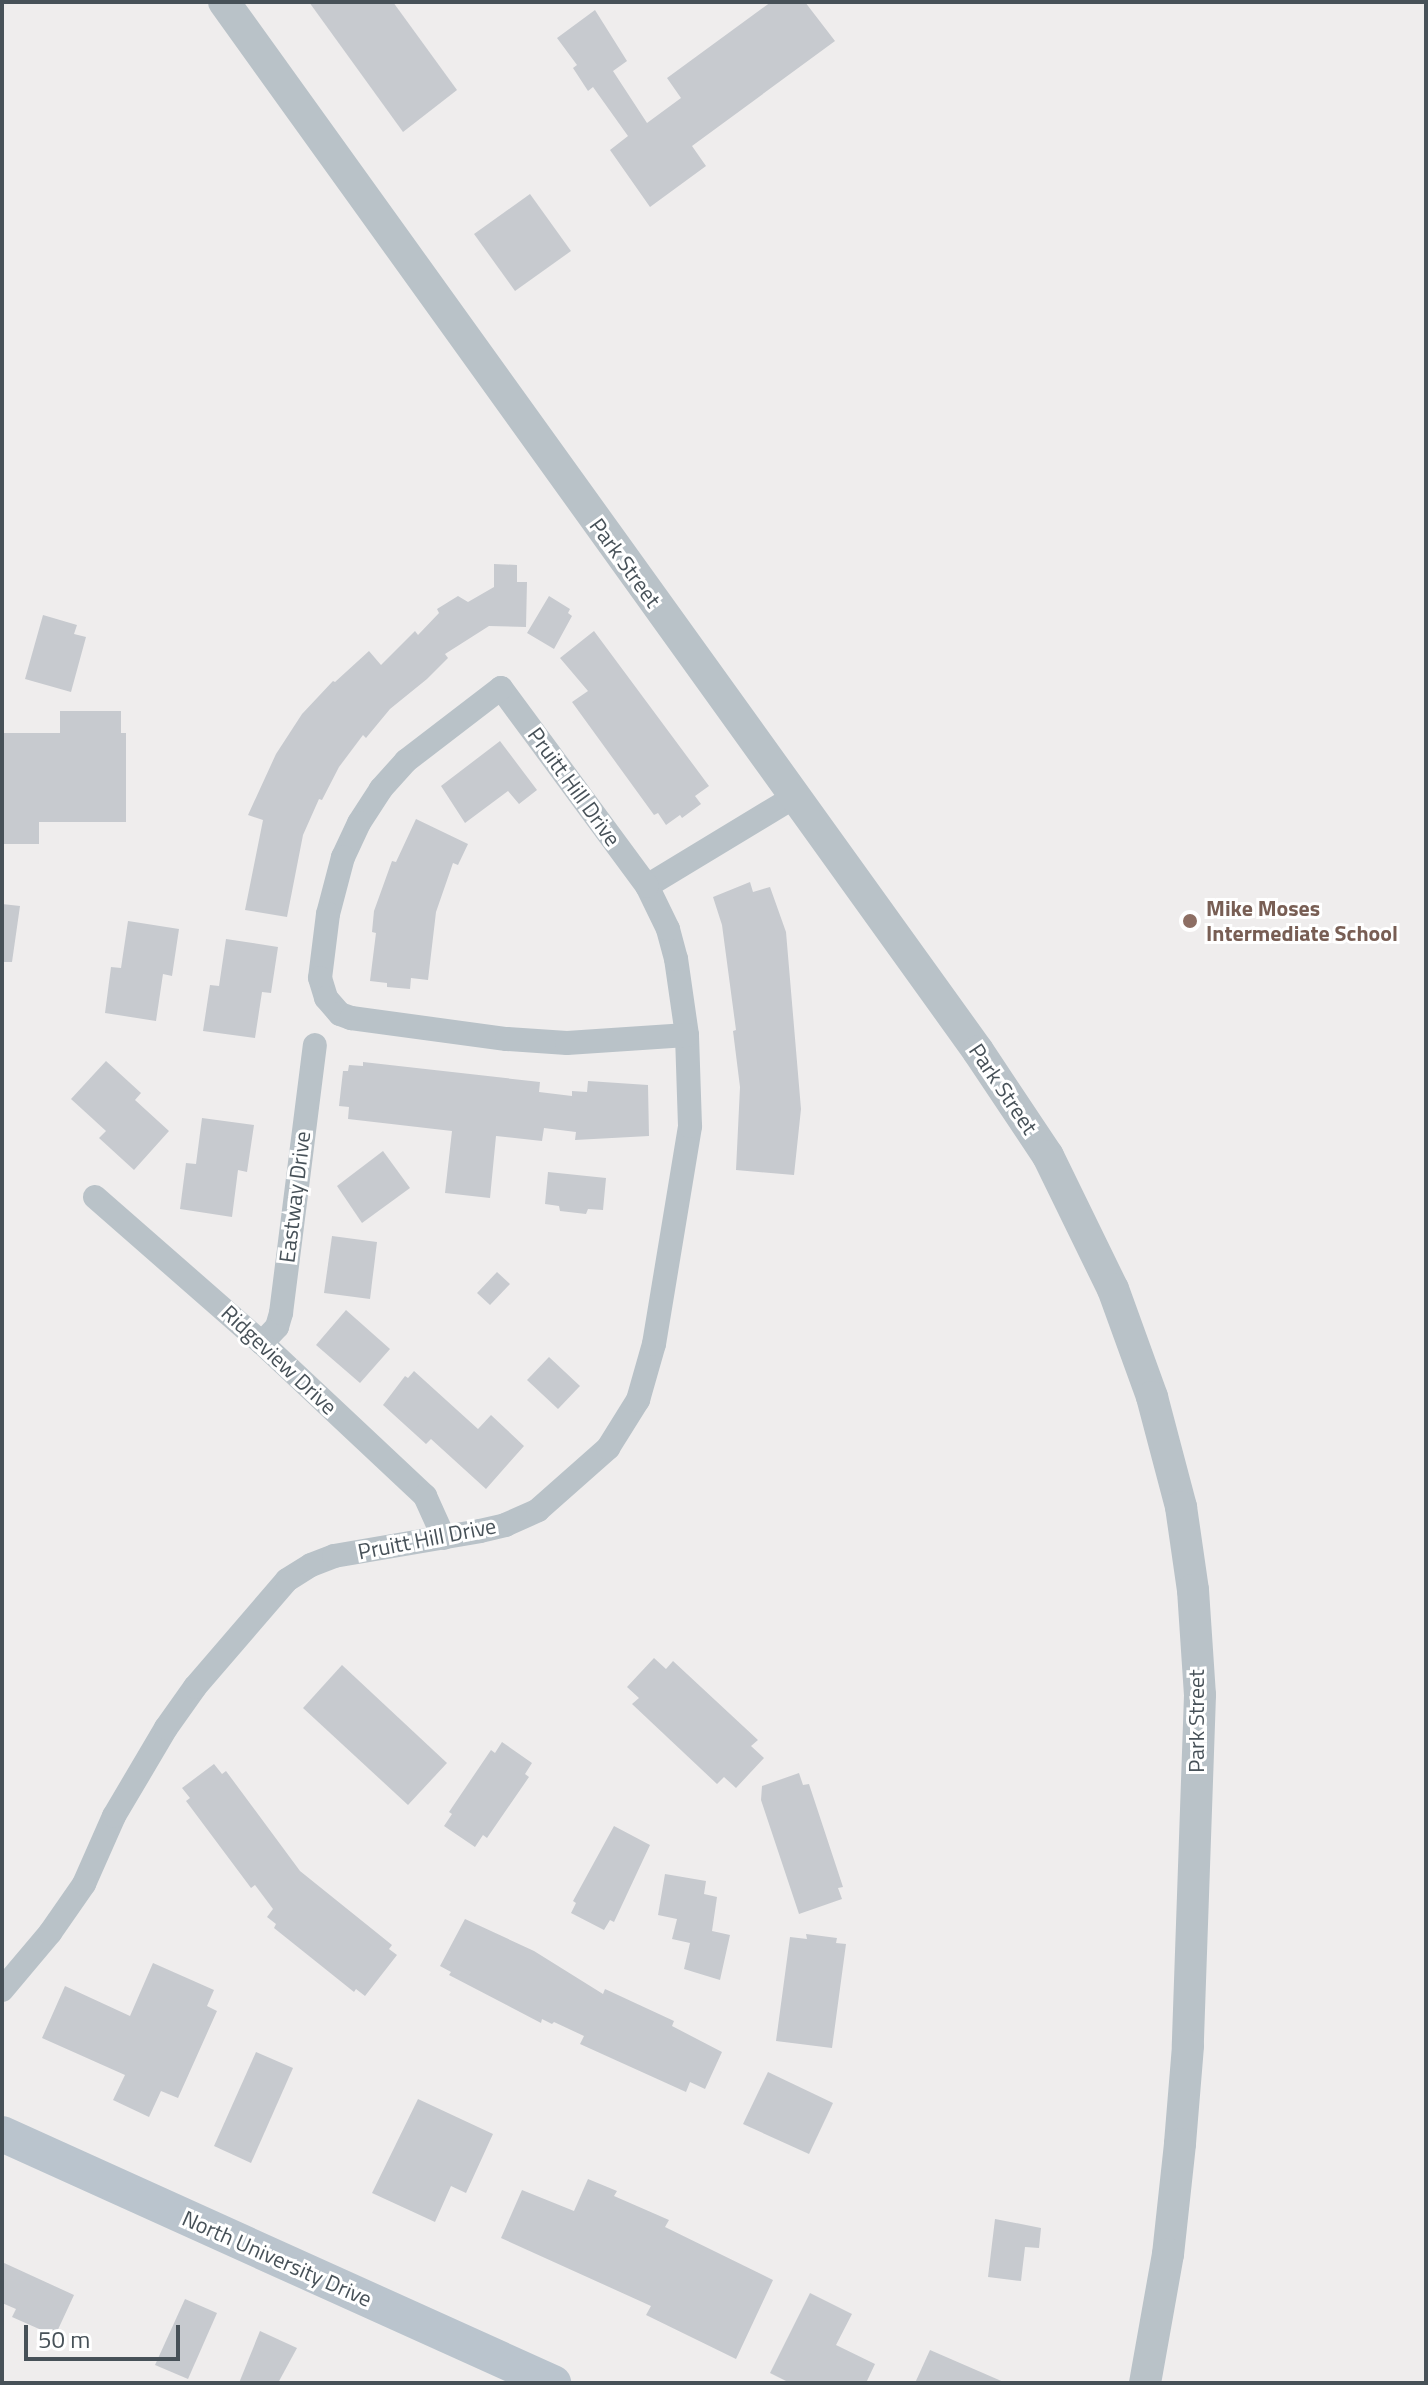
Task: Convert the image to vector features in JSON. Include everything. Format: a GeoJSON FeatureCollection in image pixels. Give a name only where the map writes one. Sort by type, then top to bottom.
{"type":"FeatureCollection","features":[{"type":"Feature","properties":{"kind":"main road","name":"North University Drive"},"geometry":{"type":"LineString","coordinates":[[2,2134],[553,2383]]}},
{"type":"Feature","properties":{"kind":"street","name":"Park Street"},"geometry":{"type":"LineString","coordinates":[[224,2],[978,1051],[1048,1156],[1113,1289],[1152,1397],[1181,1507],[1193,1590],[1200,1695],[1188,2046],[1168,2254],[1145,2383]]}},
{"type":"Feature","properties":{"kind":"street","name":"Pruitt Hill Drive"},"geometry":{"type":"LineString","coordinates":[[2,1990],[79,1893],[121,1804],[173,1718],[195,1687],[287,1580],[311,1565],[334,1556],[505,1525],[538,1510],[608,1448],[638,1400],[654,1344],[686,1157],[692,1097],[687,1035],[676,959],[668,929],[647,886],[501,688],[406,761],[381,789],[359,823],[343,857],[328,914],[320,978],[326,998],[340,1014],[351,1018],[522,1040],[567,1043],[687,1035]]}},
{"type":"Feature","properties":{"kind":"street"},"geometry":{"type":"LineString","coordinates":[[647,886],[794,797]]}},
{"type":"Feature","properties":{"kind":"street","name":"Eastway Drive"},"geometry":{"type":"LineString","coordinates":[[262,1343],[277,1327],[281,1313],[315,1045]]}},
{"type":"Feature","properties":{"kind":"street","name":"Ridgeview Drive"},"geometry":{"type":"LineString","coordinates":[[95,1197],[262,1343],[425,1496],[444,1538]]}},
{"type":"Feature","properties":{"kind":"building"},"geometry":{"type":"Polygon","coordinates":[[[309,2],[393,2],[457,90],[403,132],[309,2]]]}},
{"type":"Feature","properties":{"kind":"building"},"geometry":{"type":"Polygon","coordinates":[[[771,2],[805,2],[835,41],[692,146],[706,166],[650,207],[610,150],[628,136],[593,87],[588,91],[573,68],[577,65],[557,38],[595,10],[627,61],[613,71],[647,123],[681,98],[667,78],[771,2]]]}},
{"type":"Feature","properties":{"kind":"building"},"geometry":{"type":"Polygon","coordinates":[[[530,194],[571,251],[515,291],[474,234],[530,194]]]}},
{"type":"Feature","properties":{"kind":"building"},"geometry":{"type":"Polygon","coordinates":[[[494,564],[517,565],[517,582],[527,582],[526,627],[489,626],[445,654],[448,658],[427,679],[390,709],[366,738],[363,735],[339,767],[322,800],[319,799],[303,835],[287,917],[245,910],[263,820],[248,815],[276,754],[302,714],[333,681],[369,651],[381,665],[415,631],[418,635],[439,613],[437,609],[458,596],[468,602],[494,587],[494,564]]]}},
{"type":"Feature","properties":{"kind":"building"},"geometry":{"type":"Polygon","coordinates":[[[549,596],[570,609],[568,613],[572,616],[554,649],[527,633],[549,596]]]}},
{"type":"Feature","properties":{"kind":"building"},"geometry":{"type":"Polygon","coordinates":[[[43,615],[77,625],[74,634],[86,637],[71,692],[25,679],[43,615]]]}},
{"type":"Feature","properties":{"kind":"building"},"geometry":{"type":"Polygon","coordinates":[[[594,631],[709,786],[695,796],[701,804],[666,825],[658,813],[654,815],[572,702],[588,691],[560,658],[594,631]]]}},
{"type":"Feature","properties":{"kind":"building"},"geometry":{"type":"Polygon","coordinates":[[[60,711],[121,711],[121,733],[126,733],[126,822],[39,822],[39,844],[2,844],[2,733],[60,733],[60,711]]]}},
{"type":"Feature","properties":{"kind":"building"},"geometry":{"type":"Polygon","coordinates":[[[500,741],[537,790],[519,804],[508,791],[465,823],[441,786],[500,741]]]}},
{"type":"Feature","properties":{"kind":"building"},"geometry":{"type":"Polygon","coordinates":[[[416,819],[468,844],[458,865],[453,863],[436,912],[428,980],[411,978],[410,989],[387,987],[387,983],[370,981],[376,933],[372,932],[374,911],[392,861],[396,862],[416,819]]]}},
{"type":"Feature","properties":{"kind":"building"},"geometry":{"type":"Polygon","coordinates":[[[750,882],[753,892],[770,887],[786,932],[801,1109],[794,1175],[736,1170],[740,1087],[733,1031],[736,1030],[722,925],[713,897],[750,882]]]}},
{"type":"Feature","properties":{"kind":"building"},"geometry":{"type":"Polygon","coordinates":[[[2,904],[20,906],[12,962],[2,962],[2,904]]]}},
{"type":"Feature","properties":{"kind":"building"},"geometry":{"type":"Polygon","coordinates":[[[128,921],[179,929],[172,976],[163,974],[156,1021],[105,1013],[111,967],[121,968],[128,921]]]}},
{"type":"Feature","properties":{"kind":"building"},"geometry":{"type":"Polygon","coordinates":[[[226,939],[278,947],[271,993],[262,992],[255,1038],[203,1031],[210,985],[219,986],[226,939]]]}},
{"type":"Feature","properties":{"kind":"building"},"geometry":{"type":"Polygon","coordinates":[[[106,1061],[141,1093],[135,1100],[169,1131],[134,1170],[99,1138],[106,1131],[71,1099],[106,1061]]]}},
{"type":"Feature","properties":{"kind":"building"},"geometry":{"type":"Polygon","coordinates":[[[363,1062],[540,1082],[539,1092],[572,1096],[572,1091],[587,1092],[588,1081],[648,1085],[649,1136],[575,1140],[576,1132],[544,1128],[542,1141],[496,1136],[490,1198],[445,1193],[452,1131],[348,1119],[349,1107],[339,1106],[343,1071],[348,1071],[349,1065],[363,1066],[363,1062]]]}},
{"type":"Feature","properties":{"kind":"building"},"geometry":{"type":"Polygon","coordinates":[[[202,1118],[254,1125],[247,1172],[238,1170],[232,1217],[180,1209],[186,1163],[196,1164],[202,1118]]]}},
{"type":"Feature","properties":{"kind":"building"},"geometry":{"type":"Polygon","coordinates":[[[383,1151],[410,1188],[362,1223],[337,1186],[383,1151]]]}},
{"type":"Feature","properties":{"kind":"building"},"geometry":{"type":"Polygon","coordinates":[[[548,1172],[606,1178],[603,1210],[588,1209],[586,1214],[560,1211],[559,1206],[545,1204],[548,1172]]]}},
{"type":"Feature","properties":{"kind":"building"},"geometry":{"type":"Polygon","coordinates":[[[332,1236],[377,1242],[370,1299],[324,1293],[332,1236]]]}},
{"type":"Feature","properties":{"kind":"building"},"geometry":{"type":"Polygon","coordinates":[[[497,1272],[510,1284],[490,1305],[477,1293],[497,1272]]]}},
{"type":"Feature","properties":{"kind":"building"},"geometry":{"type":"Polygon","coordinates":[[[346,1310],[390,1349],[360,1383],[316,1345],[346,1310]]]}},
{"type":"Feature","properties":{"kind":"building"},"geometry":{"type":"Polygon","coordinates":[[[549,1357],[580,1386],[558,1409],[527,1380],[549,1357]]]}},
{"type":"Feature","properties":{"kind":"building"},"geometry":{"type":"Polygon","coordinates":[[[414,1371],[478,1429],[491,1415],[524,1446],[486,1489],[431,1439],[426,1444],[383,1405],[405,1376],[408,1378],[414,1371]]]}},
{"type":"Feature","properties":{"kind":"building"},"geometry":{"type":"Polygon","coordinates":[[[654,1658],[666,1669],[673,1661],[758,1740],[751,1746],[764,1758],[736,1788],[724,1777],[717,1784],[632,1704],[639,1698],[627,1687],[654,1658]]]}},
{"type":"Feature","properties":{"kind":"building"},"geometry":{"type":"Polygon","coordinates":[[[342,1665],[447,1763],[408,1805],[303,1708],[342,1665]]]}},
{"type":"Feature","properties":{"kind":"building"},"geometry":{"type":"Polygon","coordinates":[[[502,1742],[532,1763],[525,1774],[529,1777],[487,1838],[483,1835],[475,1847],[444,1826],[452,1814],[449,1812],[491,1750],[495,1753],[502,1742]]]}},
{"type":"Feature","properties":{"kind":"building"},"geometry":{"type":"Polygon","coordinates":[[[214,1764],[222,1774],[226,1771],[300,1871],[392,1945],[389,1949],[397,1955],[365,1996],[356,1989],[354,1992],[274,1928],[276,1924],[267,1917],[273,1909],[255,1885],[251,1888],[186,1801],[190,1798],[182,1788],[214,1764]]]}},
{"type":"Feature","properties":{"kind":"building"},"geometry":{"type":"Polygon","coordinates":[[[799,1773],[803,1785],[809,1784],[843,1887],[838,1888],[842,1899],[799,1914],[761,1800],[762,1786],[799,1773]]]}},
{"type":"Feature","properties":{"kind":"building"},"geometry":{"type":"Polygon","coordinates":[[[614,1826],[650,1845],[614,1922],[610,1920],[604,1930],[571,1913],[576,1903],[573,1901],[614,1826]]]}},
{"type":"Feature","properties":{"kind":"building"},"geometry":{"type":"Polygon","coordinates":[[[665,1874],[706,1881],[704,1894],[717,1897],[712,1931],[730,1935],[720,1980],[684,1969],[690,1943],[672,1939],[677,1919],[658,1915],[665,1874]]]}},
{"type":"Feature","properties":{"kind":"building"},"geometry":{"type":"Polygon","coordinates":[[[465,1919],[534,1951],[603,1994],[605,1989],[674,2021],[672,2026],[722,2052],[705,2089],[690,2082],[686,2092],[580,2044],[584,2036],[554,2022],[552,2024],[542,2019],[541,2023],[449,1975],[451,1972],[440,1966],[465,1919]]]}},
{"type":"Feature","properties":{"kind":"building"},"geometry":{"type":"Polygon","coordinates":[[[806,1934],[837,1938],[836,1943],[846,1944],[832,2048],[776,2041],[790,1937],[807,1939],[806,1934]]]}},
{"type":"Feature","properties":{"kind":"building"},"geometry":{"type":"Polygon","coordinates":[[[153,1963],[214,1990],[207,2006],[217,2011],[178,2098],[161,2091],[149,2117],[113,2100],[125,2075],[42,2038],[65,1986],[130,2016],[153,1963]]]}},
{"type":"Feature","properties":{"kind":"building"},"geometry":{"type":"Polygon","coordinates":[[[256,2052],[293,2068],[251,2163],[214,2146],[256,2052]]]}},
{"type":"Feature","properties":{"kind":"building"},"geometry":{"type":"Polygon","coordinates":[[[768,2072],[833,2103],[809,2154],[743,2124],[768,2072]]]}},
{"type":"Feature","properties":{"kind":"building"},"geometry":{"type":"Polygon","coordinates":[[[418,2099],[493,2134],[466,2193],[451,2186],[435,2222],[372,2193],[418,2099]]]}},
{"type":"Feature","properties":{"kind":"building"},"geometry":{"type":"Polygon","coordinates":[[[588,2179],[617,2191],[614,2196],[669,2220],[665,2227],[773,2280],[736,2359],[646,2315],[651,2306],[501,2238],[522,2190],[574,2211],[588,2179]]]}},
{"type":"Feature","properties":{"kind":"building"},"geometry":{"type":"Polygon","coordinates":[[[995,2219],[1041,2228],[1039,2248],[1025,2247],[1021,2281],[988,2277],[995,2219]]]}},
{"type":"Feature","properties":{"kind":"building"},"geometry":{"type":"Polygon","coordinates":[[[2,2262],[74,2295],[55,2336],[12,2317],[16,2309],[2,2303],[2,2262]]]}},
{"type":"Feature","properties":{"kind":"building"},"geometry":{"type":"Polygon","coordinates":[[[810,2293],[852,2314],[836,2345],[875,2364],[866,2383],[790,2383],[770,2373],[810,2293]]]}},
{"type":"Feature","properties":{"kind":"building"},"geometry":{"type":"Polygon","coordinates":[[[185,2299],[217,2313],[188,2379],[155,2365],[185,2299]]]}},
{"type":"Feature","properties":{"kind":"building"},"geometry":{"type":"Polygon","coordinates":[[[260,2331],[297,2348],[278,2383],[239,2383],[260,2331]]]}},
{"type":"Feature","properties":{"kind":"building"},"geometry":{"type":"Polygon","coordinates":[[[930,2350],[1006,2383],[915,2383],[930,2350]]]}},
{"type":"Feature","properties":{"kind":"place","name":"Mike Moses Intermediate School"},"geometry":{"type":"Point","coordinates":[1190,921]}}]}
